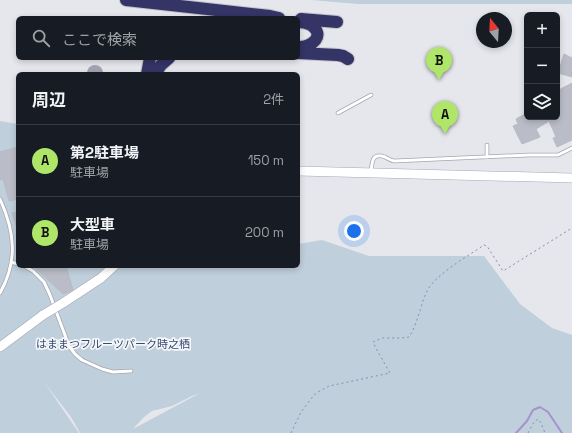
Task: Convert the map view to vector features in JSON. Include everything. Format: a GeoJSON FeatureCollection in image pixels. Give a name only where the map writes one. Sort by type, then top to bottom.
{"type":"FeatureCollection","features":[{"type":"Feature","properties":{"kind":"highway"},"geometry":{"type":"LineString","coordinates":[[126,0],[265,16]]}},
{"type":"Feature","properties":{"kind":"highway"},"geometry":{"type":"LineString","coordinates":[[300,18],[338,22]]}},
{"type":"Feature","properties":{"kind":"highway"},"geometry":{"type":"LineString","coordinates":[[300,23],[311,26],[317,34],[313,44],[306,47],[300,47]]}},
{"type":"Feature","properties":{"kind":"highway"},"geometry":{"type":"LineString","coordinates":[[300,53],[338,55],[348,59]]}},
{"type":"Feature","properties":{"kind":"highway"},"geometry":{"type":"LineString","coordinates":[[147,72],[150,60]]}},
{"type":"Feature","properties":{"kind":"highway"},"geometry":{"type":"LineString","coordinates":[[156,72],[166,60]]}},
{"type":"Feature","properties":{"kind":"street"},"geometry":{"type":"LineString","coordinates":[[300,171],[572,178]]}},
{"type":"Feature","properties":{"kind":"street"},"geometry":{"type":"LineString","coordinates":[[0,347],[43,315],[101,278],[112,268]]}},
{"type":"Feature","properties":{"kind":"lane"},"geometry":{"type":"LineString","coordinates":[[338,113],[372,95]]}},
{"type":"Feature","properties":{"kind":"lane"},"geometry":{"type":"LineString","coordinates":[[487,145],[487,157]]}},
{"type":"Feature","properties":{"kind":"lane"},"geometry":{"type":"LineString","coordinates":[[371,174],[372,161],[377,157],[386,157],[394,161],[558,155],[572,148]]}},
{"type":"Feature","properties":{"kind":"lane"},"geometry":{"type":"LineString","coordinates":[[300,167],[313,172]]}},
{"type":"Feature","properties":{"kind":"lane"},"geometry":{"type":"LineString","coordinates":[[0,199],[7,215],[12,240],[13,255],[4,286],[0,294]]}},
{"type":"Feature","properties":{"kind":"lane"},"geometry":{"type":"LineString","coordinates":[[11,262],[16,263]]}},
{"type":"Feature","properties":{"kind":"lane"},"geometry":{"type":"LineString","coordinates":[[28,268],[33,271],[44,282],[50,294],[69,346],[75,354],[82,360],[113,372],[131,371]]}},
{"type":"Feature","properties":{"kind":"path"},"geometry":{"type":"LineString","coordinates":[[291,433],[301,412],[318,392],[329,386],[390,373],[373,342],[382,338],[409,337],[414,328],[428,290],[437,280],[456,264],[484,245],[487,246],[503,271],[572,228]]}},
{"type":"Feature","properties":{"kind":"path"},"geometry":{"type":"LineString","coordinates":[[528,433],[534,422],[538,419],[545,433]]}},
{"type":"Feature","properties":{"kind":"green space"},"geometry":{"type":"Polygon","coordinates":[[[311,0],[572,0],[572,4],[358,4],[311,0]]]}},
{"type":"Feature","properties":{"kind":"green space","name":"はままつフルーツパーク時之栖"},"geometry":{"type":"Polygon","coordinates":[[[0,121],[16,124],[16,268],[300,268],[300,244],[322,240],[369,256],[484,256],[520,304],[552,328],[572,335],[572,433],[80,433],[71,417],[44,382],[79,433],[0,433],[0,121]],[[200,393],[172,406],[152,411],[133,429],[200,393]]]}},
{"type":"Feature","properties":{"kind":"building"},"geometry":{"type":"Polygon","coordinates":[[[564,54],[572,58],[572,77],[560,74],[560,67],[564,54]]]}},
{"type":"Feature","properties":{"kind":"building"},"geometry":{"type":"Polygon","coordinates":[[[572,83],[572,140],[557,147],[553,138],[556,137],[549,121],[536,129],[540,137],[522,144],[513,126],[518,124],[516,119],[524,115],[524,120],[560,120],[560,89],[572,83]]]}},
{"type":"Feature","properties":{"kind":"building"},"geometry":{"type":"Polygon","coordinates":[[[16,148],[16,199],[9,201],[3,179],[0,180],[0,152],[16,148]]]}},
{"type":"Feature","properties":{"kind":"building"},"geometry":{"type":"Polygon","coordinates":[[[16,212],[16,225],[12,213],[16,212]]]}},
{"type":"Feature","properties":{"kind":"building"},"geometry":{"type":"Polygon","coordinates":[[[35,268],[67,268],[73,290],[63,294],[35,268]]]}},
{"type":"Feature","properties":{"kind":"waterway"},"geometry":{"type":"LineString","coordinates":[[516,433],[527,421],[533,410],[540,407],[548,412],[562,433]]}},
{"type":"Feature","properties":{"kind":"place","name":"大型車"},"geometry":{"type":"Point","coordinates":[439,80]}},
{"type":"Feature","properties":{"kind":"place","name":"第2駐車場"},"geometry":{"type":"Point","coordinates":[445,134]}}]}
